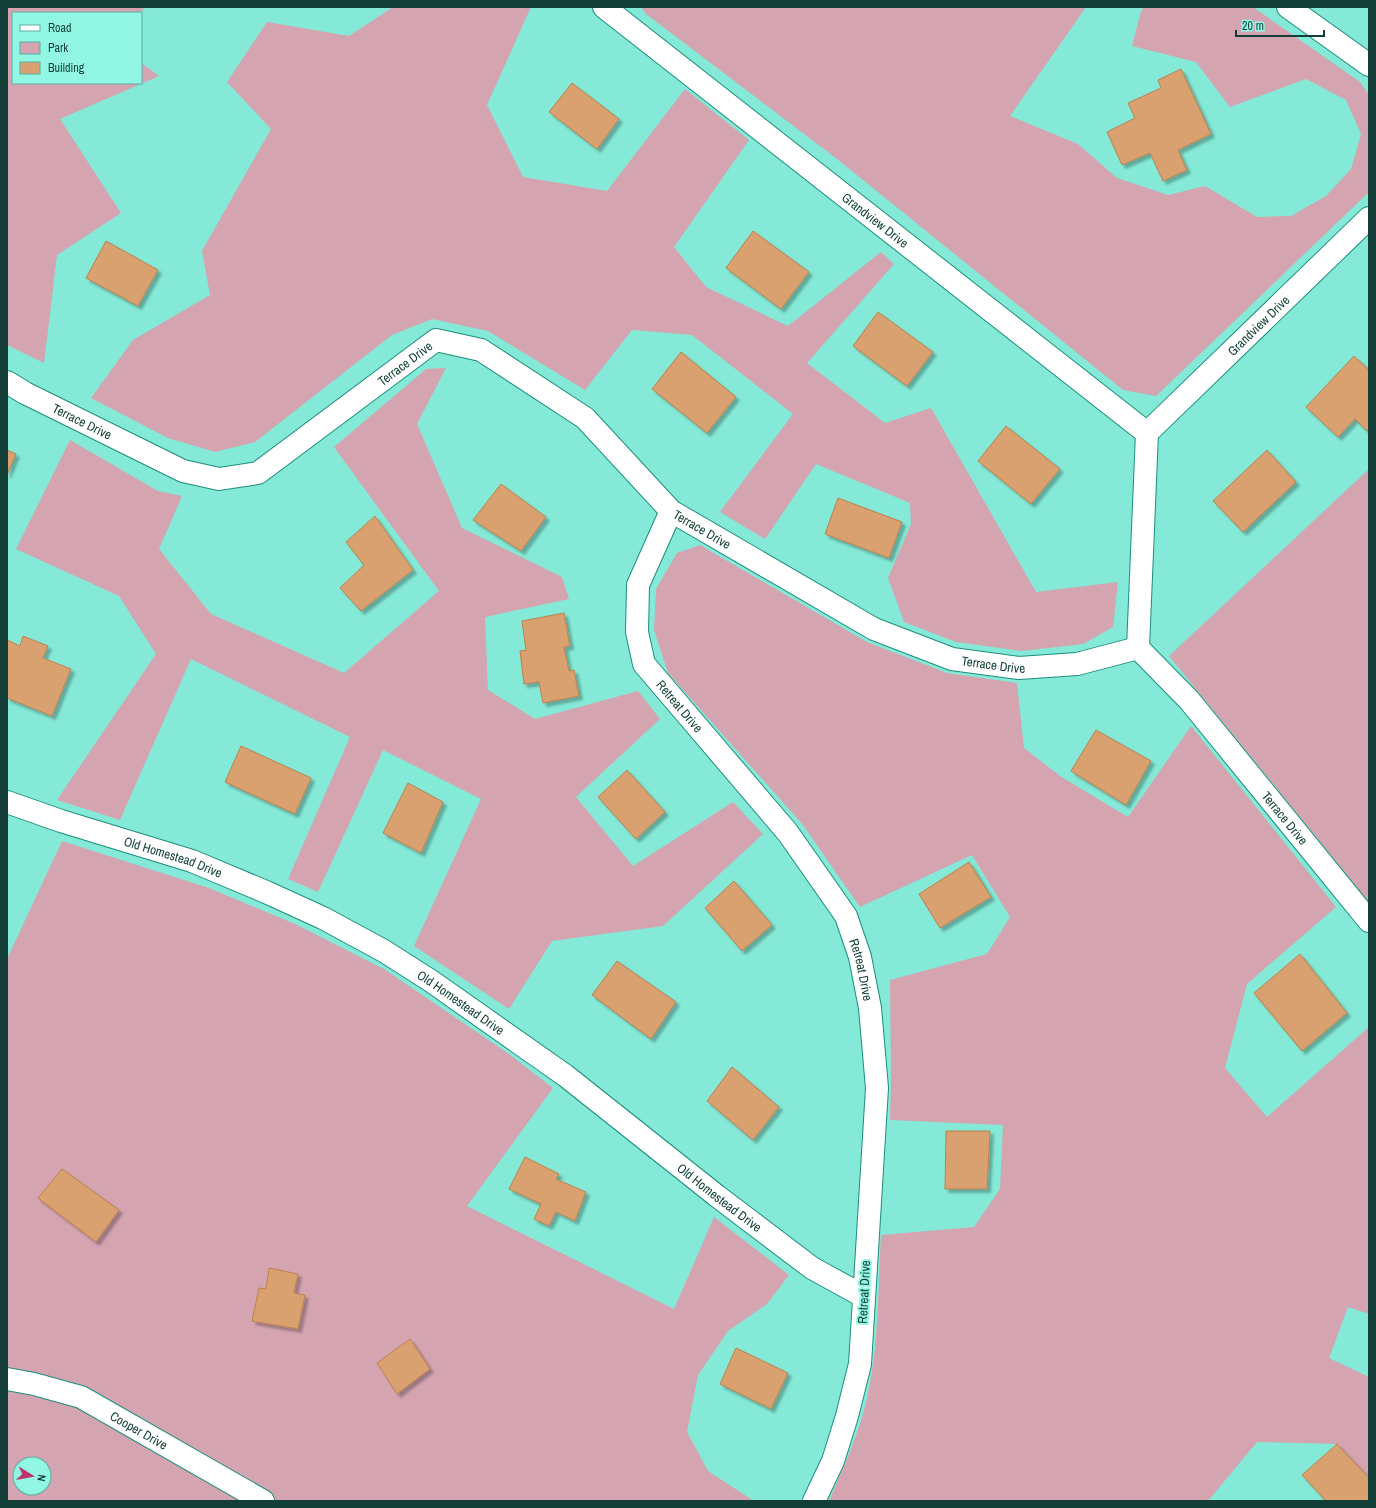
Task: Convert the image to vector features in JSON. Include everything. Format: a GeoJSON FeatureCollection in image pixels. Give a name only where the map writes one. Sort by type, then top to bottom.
{"type":"FeatureCollection","features":[{"type":"Feature","properties":{"kind":"street","name":"Grandview Drive"},"geometry":{"type":"LineString","coordinates":[[604,7],[1147,433],[1369,218]]}},
{"type":"Feature","properties":{"kind":"street"},"geometry":{"type":"LineString","coordinates":[[1288,7],[1369,65]]}},
{"type":"Feature","properties":{"kind":"street","name":"Terrace Drive"},"geometry":{"type":"LineString","coordinates":[[7,382],[25,393],[183,471],[219,479],[258,474],[436,340],[481,350],[585,418],[671,510],[874,629],[952,659],[1019,668],[1076,664],[1138,648],[1189,700],[1369,921]]}},
{"type":"Feature","properties":{"kind":"street"},"geometry":{"type":"LineString","coordinates":[[1138,648],[1147,433]]}},
{"type":"Feature","properties":{"kind":"street","name":"Retreat Drive"},"geometry":{"type":"LineString","coordinates":[[671,510],[638,585],[637,632],[644,664],[788,833],[846,916],[860,957],[870,1008],[877,1088],[860,1364],[847,1416],[833,1461],[814,1501]]}},
{"type":"Feature","properties":{"kind":"street","name":"Old Homestead Drive"},"geometry":{"type":"LineString","coordinates":[[7,802],[61,821],[192,861],[323,918],[384,951],[432,981],[571,1080],[717,1196],[812,1268],[863,1296]]}},
{"type":"Feature","properties":{"kind":"street","name":"Cooper Drive"},"geometry":{"type":"LineString","coordinates":[[7,1379],[34,1384],[81,1397],[263,1501]]}},
{"type":"Feature","properties":{"kind":"green space"},"geometry":{"type":"Polygon","coordinates":[[[7,7],[145,7],[141,12],[12,12],[12,84],[141,84],[60,119],[121,213],[57,255],[44,363],[7,345],[7,7]]]}},
{"type":"Feature","properties":{"kind":"green space"},"geometry":{"type":"Polygon","coordinates":[[[393,7],[531,7],[487,105],[523,177],[607,191],[685,89],[749,140],[674,247],[706,287],[788,326],[881,252],[894,264],[807,363],[885,423],[931,408],[1036,592],[1118,582],[1113,627],[1083,644],[1022,651],[956,642],[904,622],[888,578],[911,524],[910,503],[816,464],[765,539],[720,512],[793,414],[692,335],[632,330],[585,390],[488,331],[432,319],[392,335],[255,442],[215,452],[168,438],[91,398],[133,340],[210,295],[202,251],[271,129],[227,82],[267,22],[349,36],[393,7]]]}},
{"type":"Feature","properties":{"kind":"green space"},"geometry":{"type":"Polygon","coordinates":[[[641,7],[1086,7],[1010,116],[1078,144],[1117,178],[1168,195],[1205,186],[1257,217],[1291,216],[1326,196],[1351,169],[1361,134],[1346,100],[1306,79],[1230,107],[1196,62],[1132,46],[1141,11],[1144,7],[1253,7],[1360,82],[1369,95],[1369,192],[1156,396],[1123,390],[837,159],[646,14],[641,7]]]}},
{"type":"Feature","properties":{"kind":"green space"},"geometry":{"type":"Polygon","coordinates":[[[142,64],[159,76],[142,83],[142,64]]]}},
{"type":"Feature","properties":{"kind":"green space"},"geometry":{"type":"Polygon","coordinates":[[[446,368],[417,424],[462,528],[562,577],[569,599],[485,617],[488,690],[535,719],[638,691],[660,719],[576,797],[633,866],[733,802],[763,834],[663,926],[552,941],[509,1009],[414,946],[481,799],[383,750],[318,892],[288,879],[350,737],[191,659],[120,820],[57,800],[156,654],[119,596],[16,549],[70,440],[158,491],[182,496],[159,549],[211,614],[344,673],[439,591],[334,447],[426,369],[446,368]]]}},
{"type":"Feature","properties":{"kind":"green space"},"geometry":{"type":"Polygon","coordinates":[[[1369,469],[1369,902],[1169,656],[1369,469]]]}},
{"type":"Feature","properties":{"kind":"green space"},"geometry":{"type":"Polygon","coordinates":[[[700,545],[867,642],[947,673],[1017,683],[1024,748],[1060,776],[1128,817],[1191,726],[1336,907],[1247,984],[1225,1068],[1267,1117],[1369,1027],[1369,1314],[1348,1307],[1329,1358],[1369,1377],[1369,1478],[1337,1444],[1257,1442],[1208,1501],[829,1501],[860,1425],[871,1378],[876,1337],[881,1235],[974,1227],[1000,1189],[1003,1125],[890,1120],[890,980],[987,954],[1010,917],[972,855],[860,907],[803,825],[668,673],[654,630],[656,589],[677,553],[700,545]]]}},
{"type":"Feature","properties":{"kind":"green space"},"geometry":{"type":"Polygon","coordinates":[[[62,841],[209,888],[295,924],[384,969],[509,1054],[553,1088],[467,1206],[674,1309],[714,1217],[789,1275],[767,1304],[728,1331],[698,1375],[687,1432],[708,1471],[754,1501],[7,1501],[7,959],[62,841]]]}},
{"type":"Feature","properties":{"kind":"building"},"geometry":{"type":"Polygon","coordinates":[[[1181,69],[1211,134],[1178,150],[1187,170],[1163,181],[1150,153],[1122,165],[1107,132],[1135,118],[1128,103],[1161,88],[1158,80],[1181,69]]]}},
{"type":"Feature","properties":{"kind":"building"},"geometry":{"type":"Polygon","coordinates":[[[572,83],[619,119],[597,149],[549,112],[572,83]]]}},
{"type":"Feature","properties":{"kind":"building"},"geometry":{"type":"Polygon","coordinates":[[[753,231],[809,272],[781,309],[726,268],[753,231]]]}},
{"type":"Feature","properties":{"kind":"building"},"geometry":{"type":"Polygon","coordinates":[[[106,241],[158,270],[138,306],[86,278],[106,241]]]}},
{"type":"Feature","properties":{"kind":"building"},"geometry":{"type":"Polygon","coordinates":[[[878,312],[933,352],[907,386],[853,346],[878,312]]]}},
{"type":"Feature","properties":{"kind":"building"},"geometry":{"type":"Polygon","coordinates":[[[681,352],[736,397],[707,433],[652,389],[681,352]]]}},
{"type":"Feature","properties":{"kind":"building"},"geometry":{"type":"Polygon","coordinates":[[[1354,356],[1369,370],[1369,429],[1367,431],[1355,419],[1338,437],[1306,407],[1354,356]]]}},
{"type":"Feature","properties":{"kind":"building"},"geometry":{"type":"Polygon","coordinates":[[[1006,426],[1060,469],[1031,504],[978,461],[1006,426]]]}},
{"type":"Feature","properties":{"kind":"building"},"geometry":{"type":"Polygon","coordinates":[[[7,450],[16,454],[7,475],[7,450]]]}},
{"type":"Feature","properties":{"kind":"building"},"geometry":{"type":"Polygon","coordinates":[[[1267,450],[1296,482],[1243,532],[1213,501],[1267,450]]]}},
{"type":"Feature","properties":{"kind":"building"},"geometry":{"type":"Polygon","coordinates":[[[501,484],[546,517],[521,551],[473,520],[501,484]]]}},
{"type":"Feature","properties":{"kind":"building"},"geometry":{"type":"Polygon","coordinates":[[[838,498],[902,522],[889,558],[825,534],[838,498]]]}},
{"type":"Feature","properties":{"kind":"building"},"geometry":{"type":"Polygon","coordinates":[[[375,516],[413,570],[361,611],[340,588],[364,565],[346,542],[375,516]]]}},
{"type":"Feature","properties":{"kind":"building"},"geometry":{"type":"Polygon","coordinates":[[[564,613],[570,646],[564,647],[569,671],[574,670],[579,696],[543,703],[539,682],[524,684],[520,651],[526,650],[522,621],[564,613]]]}},
{"type":"Feature","properties":{"kind":"building"},"geometry":{"type":"Polygon","coordinates":[[[23,636],[48,646],[43,658],[71,669],[52,716],[7,698],[7,640],[20,646],[23,636]]]}},
{"type":"Feature","properties":{"kind":"building"},"geometry":{"type":"Polygon","coordinates":[[[1096,730],[1151,761],[1126,805],[1071,771],[1096,730]]]}},
{"type":"Feature","properties":{"kind":"building"},"geometry":{"type":"Polygon","coordinates":[[[241,746],[311,778],[295,814],[225,782],[241,746]]]}},
{"type":"Feature","properties":{"kind":"building"},"geometry":{"type":"Polygon","coordinates":[[[627,770],[665,812],[636,839],[598,797],[627,770]]]}},
{"type":"Feature","properties":{"kind":"building"},"geometry":{"type":"Polygon","coordinates":[[[408,783],[443,802],[421,853],[383,833],[408,783]]]}},
{"type":"Feature","properties":{"kind":"building"},"geometry":{"type":"Polygon","coordinates":[[[969,862],[991,897],[940,928],[919,894],[969,862]]]}},
{"type":"Feature","properties":{"kind":"building"},"geometry":{"type":"Polygon","coordinates":[[[734,881],[772,925],[742,951],[705,908],[734,881]]]}},
{"type":"Feature","properties":{"kind":"building"},"geometry":{"type":"Polygon","coordinates":[[[1300,954],[1347,1013],[1302,1051],[1254,993],[1300,954]]]}},
{"type":"Feature","properties":{"kind":"building"},"geometry":{"type":"Polygon","coordinates":[[[617,961],[676,1002],[651,1039],[592,995],[617,961]]]}},
{"type":"Feature","properties":{"kind":"building"},"geometry":{"type":"Polygon","coordinates":[[[732,1067],[779,1107],[753,1140],[707,1101],[732,1067]]]}},
{"type":"Feature","properties":{"kind":"building"},"geometry":{"type":"Polygon","coordinates":[[[946,1131],[990,1131],[987,1189],[945,1189],[946,1131]]]}},
{"type":"Feature","properties":{"kind":"building"},"geometry":{"type":"Polygon","coordinates":[[[525,1157],[559,1174],[556,1179],[586,1192],[575,1221],[556,1212],[549,1226],[534,1219],[541,1204],[509,1189],[525,1157]]]}},
{"type":"Feature","properties":{"kind":"building"},"geometry":{"type":"Polygon","coordinates":[[[62,1169],[119,1210],[96,1242],[38,1198],[62,1169]]]}},
{"type":"Feature","properties":{"kind":"building"},"geometry":{"type":"Polygon","coordinates":[[[269,1268],[298,1274],[294,1293],[305,1295],[298,1329],[252,1321],[259,1288],[266,1289],[269,1268]]]}},
{"type":"Feature","properties":{"kind":"building"},"geometry":{"type":"Polygon","coordinates":[[[410,1339],[430,1369],[397,1394],[377,1363],[410,1339]]]}},
{"type":"Feature","properties":{"kind":"building"},"geometry":{"type":"Polygon","coordinates":[[[736,1348],[788,1373],[771,1409],[720,1384],[736,1348]]]}},
{"type":"Feature","properties":{"kind":"building"},"geometry":{"type":"Polygon","coordinates":[[[1337,1444],[1369,1478],[1369,1501],[1326,1501],[1302,1475],[1337,1444]]]}}]}
